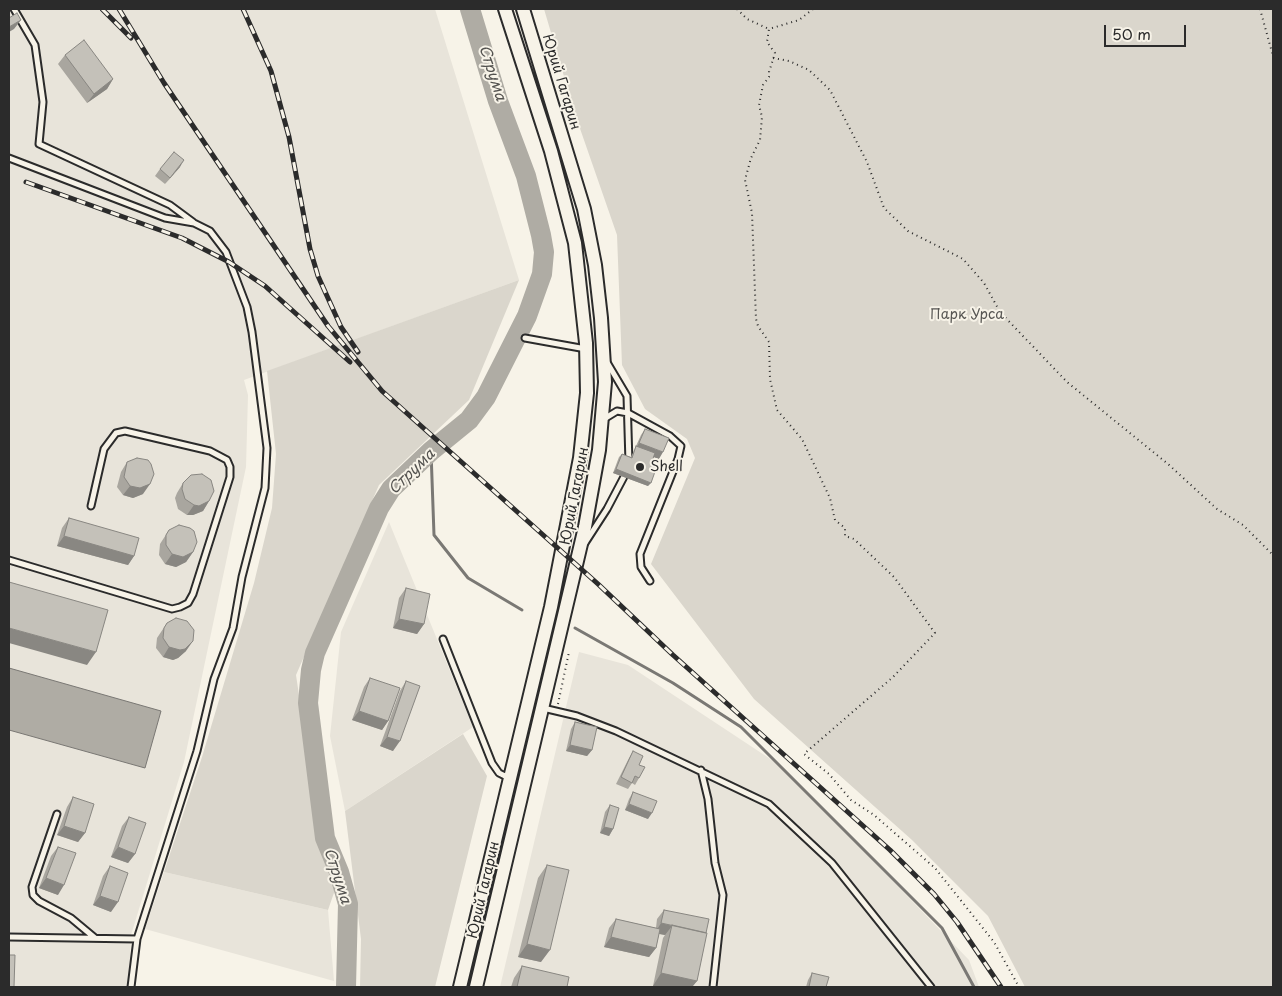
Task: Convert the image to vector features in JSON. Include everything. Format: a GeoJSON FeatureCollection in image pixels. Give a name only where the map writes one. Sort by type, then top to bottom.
{"type":"FeatureCollection","features":[{"type":"Feature","properties":{"kind":"street","name":"Юрий Гагарин"},"geometry":{"type":"LineString","coordinates":[[460,987],[509,778],[552,607],[580,458],[586,402],[586,350],[581,286],[568,214],[552,151],[505,9]]}},
{"type":"Feature","properties":{"kind":"street","name":"Юрий Гагарин"},"geometry":{"type":"LineString","coordinates":[[476,987],[579,552],[599,450],[604,382],[595,265],[584,210],[523,9]]}},
{"type":"Feature","properties":{"kind":"lane"},"geometry":{"type":"LineString","coordinates":[[14,9],[35,45],[43,102],[39,144],[170,205],[194,223],[210,231],[220,242],[247,307],[266,433],[267,467],[265,488],[242,577],[233,628],[214,679],[197,751],[136,939],[131,987]]}},
{"type":"Feature","properties":{"kind":"lane"},"geometry":{"type":"LineString","coordinates":[[9,158],[165,218],[194,223]]}},
{"type":"Feature","properties":{"kind":"lane"},"geometry":{"type":"LineString","coordinates":[[525,338],[586,350]]}},
{"type":"Feature","properties":{"kind":"lane"},"geometry":{"type":"LineString","coordinates":[[579,552],[626,477],[630,461],[627,440],[627,396],[618,385],[603,355]]}},
{"type":"Feature","properties":{"kind":"lane"},"geometry":{"type":"LineString","coordinates":[[602,421],[617,411],[628,413],[670,436],[681,446],[678,459],[640,554],[641,567],[650,581]]}},
{"type":"Feature","properties":{"kind":"lane"},"geometry":{"type":"LineString","coordinates":[[9,560],[172,609],[180,607],[188,603],[194,594],[230,477],[230,467],[227,460],[210,451],[125,431],[116,433],[104,449],[91,506]]}},
{"type":"Feature","properties":{"kind":"lane"},"geometry":{"type":"LineString","coordinates":[[443,639],[492,763],[500,773],[509,778]]}},
{"type":"Feature","properties":{"kind":"lane"},"geometry":{"type":"LineString","coordinates":[[543,708],[577,716],[616,731],[769,804],[790,821],[832,863],[930,987]]}},
{"type":"Feature","properties":{"kind":"lane"},"geometry":{"type":"LineString","coordinates":[[701,770],[708,799],[715,863],[723,894],[713,987]]}},
{"type":"Feature","properties":{"kind":"lane"},"geometry":{"type":"LineString","coordinates":[[57,814],[32,887],[33,895],[39,901],[71,918],[95,938]]}},
{"type":"Feature","properties":{"kind":"lane"},"geometry":{"type":"LineString","coordinates":[[9,937],[136,939]]}},
{"type":"Feature","properties":{"kind":"path"},"geometry":{"type":"LineString","coordinates":[[737,9],[747,19],[769,29],[799,20],[813,9]]}},
{"type":"Feature","properties":{"kind":"path"},"geometry":{"type":"LineString","coordinates":[[1260,9],[1273,56]]}},
{"type":"Feature","properties":{"kind":"path"},"geometry":{"type":"LineString","coordinates":[[769,29],[767,42],[775,53],[769,72],[770,77],[763,85],[758,105],[762,117],[760,140],[751,158],[745,180],[752,213],[753,301],[758,326],[769,342],[770,379],[777,410],[802,439],[830,498],[835,520],[846,531],[845,536],[854,539],[894,577],[935,633],[893,677],[804,754],[829,774],[851,800],[874,815],[935,868],[994,942],[1019,987]]}},
{"type":"Feature","properties":{"kind":"path"},"geometry":{"type":"LineString","coordinates":[[773,58],[789,61],[809,70],[830,90],[867,162],[884,208],[908,231],[963,259],[984,283],[1000,312],[1067,382],[1168,464],[1217,510],[1242,525],[1273,555]]}},
{"type":"Feature","properties":{"kind":"shaded area"},"geometry":{"type":"Polygon","coordinates":[[[9,9],[435,9],[519,280],[244,380],[248,395],[246,467],[184,762],[131,935],[129,987],[9,987],[9,9]]]}},
{"type":"Feature","properties":{"kind":"shaded area"},"geometry":{"type":"Polygon","coordinates":[[[389,522],[473,727],[345,811],[330,736],[341,632],[389,522]]]}},
{"type":"Feature","properties":{"kind":"shaded area"},"geometry":{"type":"Polygon","coordinates":[[[579,652],[628,665],[784,768],[969,960],[979,987],[500,987],[579,652]]]}},
{"type":"Feature","properties":{"kind":"shaded area"},"geometry":{"type":"Polygon","coordinates":[[[9,668],[161,711],[145,768],[9,730],[9,668]]]}},
{"type":"Feature","properties":{"kind":"shaded area"},"geometry":{"type":"Polygon","coordinates":[[[164,872],[328,910],[334,981],[145,929],[164,872]]]}},
{"type":"Feature","properties":{"kind":"green space","name":"Парк Урса"},"geometry":{"type":"Polygon","coordinates":[[[544,9],[1273,9],[1273,987],[1025,987],[988,916],[912,840],[754,699],[651,564],[695,458],[687,439],[645,409],[622,365],[617,235],[576,117],[544,9]]]}},
{"type":"Feature","properties":{"kind":"green space"},"geometry":{"type":"Polygon","coordinates":[[[519,280],[469,400],[379,485],[296,675],[322,850],[336,887],[328,910],[164,872],[202,757],[254,583],[272,508],[276,454],[267,371],[519,280]]]}},
{"type":"Feature","properties":{"kind":"green space"},"geometry":{"type":"Polygon","coordinates":[[[463,734],[487,776],[435,987],[360,987],[361,939],[345,811],[463,734]]]}},
{"type":"Feature","properties":{"kind":"building"},"geometry":{"type":"Polygon","coordinates":[[[17,13],[21,20],[9,27],[9,18],[17,13]]]}},
{"type":"Feature","properties":{"kind":"building"},"geometry":{"type":"Polygon","coordinates":[[[84,40],[113,79],[94,94],[65,55],[84,40]]]}},
{"type":"Feature","properties":{"kind":"building"},"geometry":{"type":"Polygon","coordinates":[[[174,152],[184,160],[170,178],[160,169],[174,152]]]}},
{"type":"Feature","properties":{"kind":"building"},"geometry":{"type":"Polygon","coordinates":[[[645,429],[669,438],[663,452],[639,443],[645,429]]]}},
{"type":"Feature","properties":{"kind":"building"},"geometry":{"type":"Polygon","coordinates":[[[636,446],[655,453],[651,464],[657,466],[651,483],[616,469],[622,454],[632,458],[636,446]]]}},
{"type":"Feature","properties":{"kind":"building"},"geometry":{"type":"Polygon","coordinates":[[[137,458],[148,460],[154,474],[150,484],[140,488],[130,486],[124,477],[127,462],[137,458]]]}},
{"type":"Feature","properties":{"kind":"building"},"geometry":{"type":"Polygon","coordinates":[[[202,474],[211,480],[214,491],[209,501],[199,506],[185,499],[182,489],[183,483],[191,475],[202,474]]]}},
{"type":"Feature","properties":{"kind":"building"},"geometry":{"type":"Polygon","coordinates":[[[69,518],[139,538],[134,556],[64,536],[69,518]]]}},
{"type":"Feature","properties":{"kind":"building"},"geometry":{"type":"Polygon","coordinates":[[[179,525],[194,531],[197,542],[193,552],[183,557],[172,554],[166,545],[166,535],[169,530],[179,525]]]}},
{"type":"Feature","properties":{"kind":"building"},"geometry":{"type":"Polygon","coordinates":[[[9,582],[108,610],[96,652],[9,628],[9,582]]]}},
{"type":"Feature","properties":{"kind":"building"},"geometry":{"type":"Polygon","coordinates":[[[406,588],[430,594],[424,624],[399,619],[406,588]]]}},
{"type":"Feature","properties":{"kind":"building"},"geometry":{"type":"Polygon","coordinates":[[[176,618],[187,621],[194,630],[193,641],[185,649],[180,650],[169,647],[163,638],[164,628],[167,623],[176,618]]]}},
{"type":"Feature","properties":{"kind":"building"},"geometry":{"type":"Polygon","coordinates":[[[370,678],[400,688],[388,721],[359,711],[370,678]]]}},
{"type":"Feature","properties":{"kind":"building"},"geometry":{"type":"Polygon","coordinates":[[[406,681],[420,686],[400,741],[387,737],[406,681]]]}},
{"type":"Feature","properties":{"kind":"building"},"geometry":{"type":"Polygon","coordinates":[[[575,722],[597,727],[592,750],[570,745],[575,722]]]}},
{"type":"Feature","properties":{"kind":"building"},"geometry":{"type":"Polygon","coordinates":[[[633,751],[643,756],[639,765],[645,767],[639,778],[635,776],[632,783],[621,777],[633,751]]]}},
{"type":"Feature","properties":{"kind":"building"},"geometry":{"type":"Polygon","coordinates":[[[633,792],[657,801],[652,813],[629,804],[633,792]]]}},
{"type":"Feature","properties":{"kind":"building"},"geometry":{"type":"Polygon","coordinates":[[[73,797],[94,804],[85,833],[64,826],[73,797]]]}},
{"type":"Feature","properties":{"kind":"building"},"geometry":{"type":"Polygon","coordinates":[[[610,805],[619,808],[613,829],[604,827],[610,805]]]}},
{"type":"Feature","properties":{"kind":"building"},"geometry":{"type":"Polygon","coordinates":[[[129,817],[146,823],[135,854],[118,847],[129,817]]]}},
{"type":"Feature","properties":{"kind":"building"},"geometry":{"type":"Polygon","coordinates":[[[58,847],[76,853],[64,885],[46,878],[58,847]]]}},
{"type":"Feature","properties":{"kind":"building"},"geometry":{"type":"Polygon","coordinates":[[[547,865],[569,870],[550,950],[527,944],[547,865]]]}},
{"type":"Feature","properties":{"kind":"building"},"geometry":{"type":"Polygon","coordinates":[[[110,866],[128,873],[118,902],[100,896],[110,866]]]}},
{"type":"Feature","properties":{"kind":"building"},"geometry":{"type":"Polygon","coordinates":[[[664,910],[709,919],[706,933],[661,923],[664,910]]]}},
{"type":"Feature","properties":{"kind":"building"},"geometry":{"type":"Polygon","coordinates":[[[616,919],[660,929],[656,948],[611,937],[616,919]]]}},
{"type":"Feature","properties":{"kind":"building"},"geometry":{"type":"Polygon","coordinates":[[[672,925],[707,933],[697,981],[661,973],[672,925]]]}},
{"type":"Feature","properties":{"kind":"building"},"geometry":{"type":"Polygon","coordinates":[[[9,955],[15,955],[14,987],[9,987],[9,955]]]}},
{"type":"Feature","properties":{"kind":"building"},"geometry":{"type":"Polygon","coordinates":[[[522,966],[569,977],[567,987],[517,987],[522,966]]]}},
{"type":"Feature","properties":{"kind":"building"},"geometry":{"type":"Polygon","coordinates":[[[812,973],[829,977],[826,987],[809,987],[812,973]]]}},
{"type":"Feature","properties":{"kind":"waterway","name":"Струма"},"geometry":{"type":"LineString","coordinates":[[346,987],[348,904],[339,872],[325,838],[308,703],[311,670],[315,653],[379,508],[391,489],[431,451],[469,420],[486,397],[527,316],[542,274],[544,252],[526,176],[498,101],[470,9]]}},
{"type":"Feature","properties":{"kind":"waterway"},"geometry":{"type":"LineString","coordinates":[[431,451],[434,535],[468,578],[522,610]]}},
{"type":"Feature","properties":{"kind":"waterway"},"geometry":{"type":"LineString","coordinates":[[575,628],[673,683],[741,727],[942,928],[974,987]]}},
{"type":"Feature","properties":{"kind":"railway"},"geometry":{"type":"LineString","coordinates":[[102,9],[131,38]]}},
{"type":"Feature","properties":{"kind":"railway"},"geometry":{"type":"LineString","coordinates":[[119,9],[164,83],[328,326],[382,391],[598,584],[673,655],[890,850],[934,894],[957,922],[1001,987]]}},
{"type":"Feature","properties":{"kind":"railway"},"geometry":{"type":"LineString","coordinates":[[243,9],[271,71],[289,137],[310,249],[318,276],[341,327],[358,352]]}},
{"type":"Feature","properties":{"kind":"railway"},"geometry":{"type":"LineString","coordinates":[[26,182],[182,238],[229,262],[265,286],[350,362]]}},
{"type":"Feature","properties":{"kind":"place","name":"Shell"},"geometry":{"type":"Point","coordinates":[640,467]}}]}
